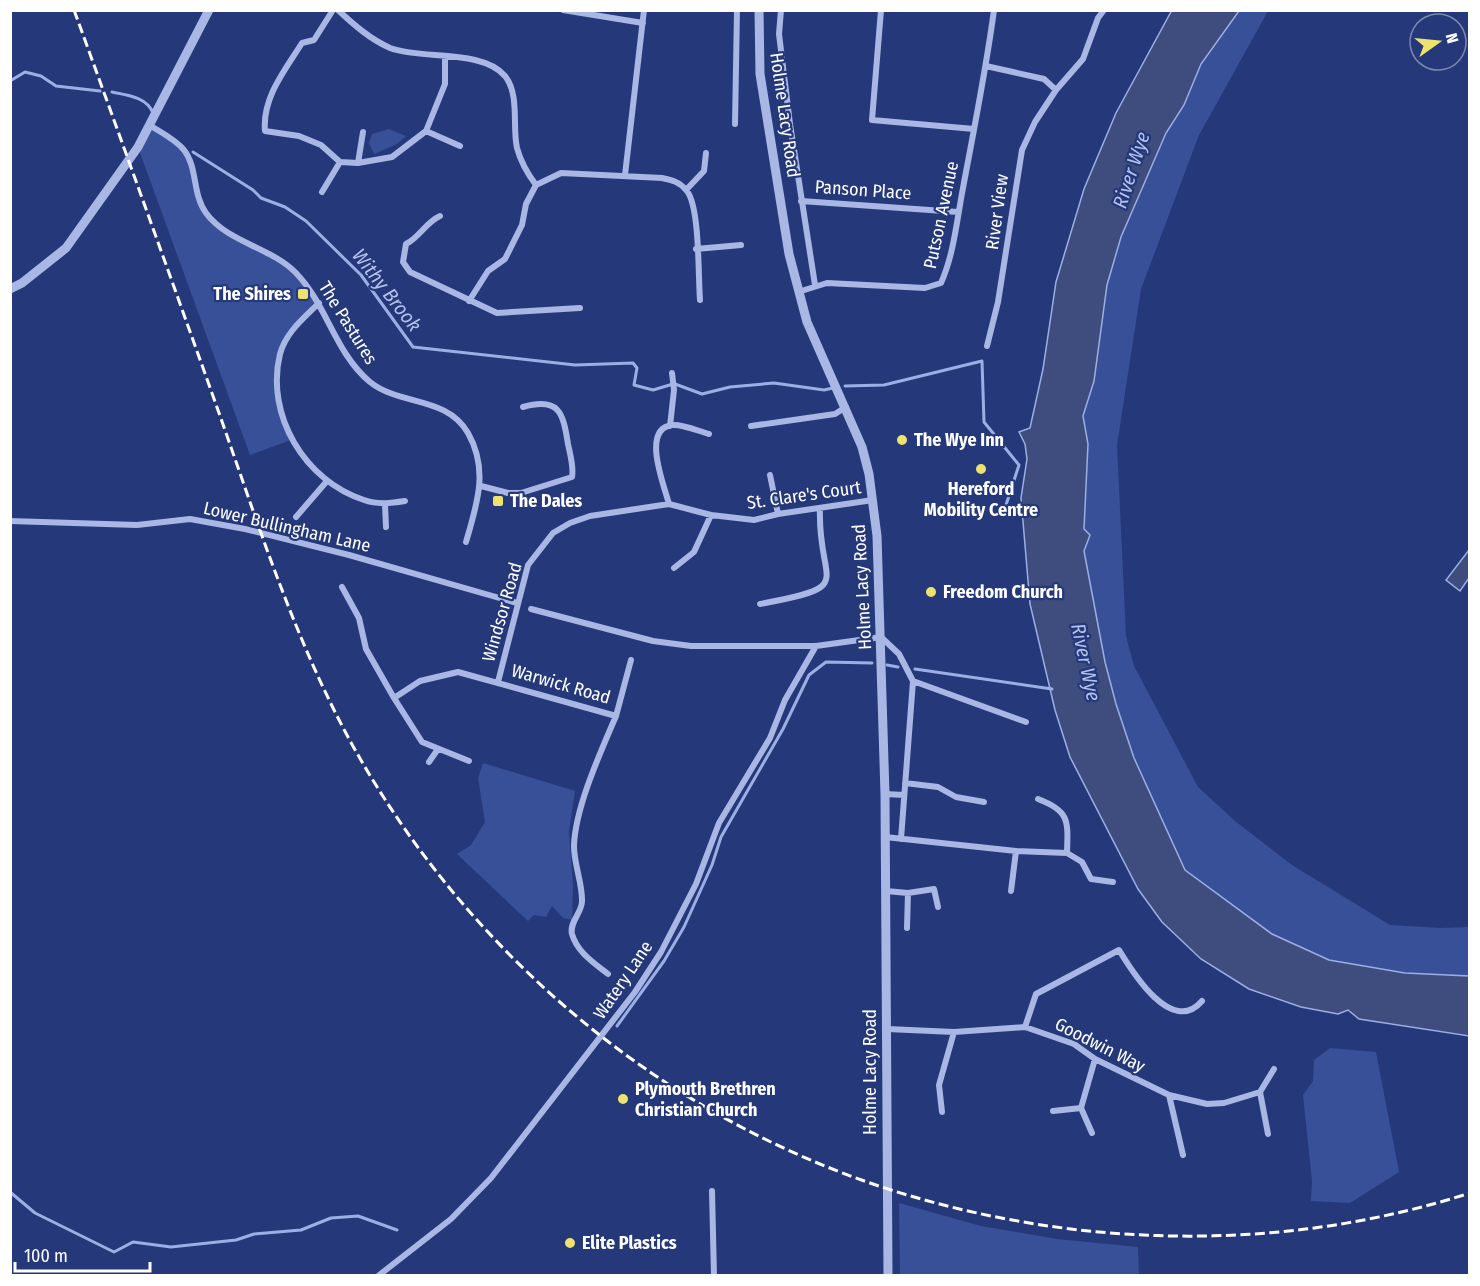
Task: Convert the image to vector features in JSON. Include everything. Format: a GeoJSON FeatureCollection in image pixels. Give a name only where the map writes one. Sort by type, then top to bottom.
{"type":"FeatureCollection","features":[{"type":"Feature","properties":{"kind":"street"},"geometry":{"type":"LineString","coordinates":[[10,289],[22,283],[66,248],[151,126],[209,10]]}},
{"type":"Feature","properties":{"kind":"street"},"geometry":{"type":"LineString","coordinates":[[333,10],[314,40],[302,43],[281,76],[265,108],[265,131],[299,136],[321,146],[340,162],[358,163],[392,157],[426,132],[444,84],[445,57]]}},
{"type":"Feature","properties":{"kind":"street"},"geometry":{"type":"LineString","coordinates":[[338,10],[365,34],[392,48],[490,63],[506,77],[513,95],[517,146],[524,169],[536,184]]}},
{"type":"Feature","properties":{"kind":"street"},"geometry":{"type":"LineString","coordinates":[[563,10],[643,23]]}},
{"type":"Feature","properties":{"kind":"street"},"geometry":{"type":"LineString","coordinates":[[625,175],[644,10]]}},
{"type":"Feature","properties":{"kind":"street"},"geometry":{"type":"LineString","coordinates":[[735,124],[737,10]]}},
{"type":"Feature","properties":{"kind":"street","name":"Holme Lacy Road"},"geometry":{"type":"LineString","coordinates":[[759,10],[760,74],[798,292],[817,348],[846,407],[862,447],[873,500],[880,578],[885,794],[888,1275]]}},
{"type":"Feature","properties":{"kind":"street"},"geometry":{"type":"LineString","coordinates":[[781,10],[779,34],[814,285]]}},
{"type":"Feature","properties":{"kind":"street"},"geometry":{"type":"LineString","coordinates":[[881,10],[872,120],[974,129]]}},
{"type":"Feature","properties":{"kind":"street","name":"Putson Avenue"},"geometry":{"type":"LineString","coordinates":[[798,292],[814,285],[934,287],[941,283],[958,212],[986,66],[994,10]]}},
{"type":"Feature","properties":{"kind":"street","name":"River View"},"geometry":{"type":"LineString","coordinates":[[987,346],[999,291],[1022,150],[1035,122],[1056,90],[1083,59],[1098,18],[1104,10]]}},
{"type":"Feature","properties":{"kind":"street"},"geometry":{"type":"LineString","coordinates":[[986,66],[1044,79],[1056,90]]}},
{"type":"Feature","properties":{"kind":"street","name":"The Pastures"},"geometry":{"type":"LineString","coordinates":[[151,126],[174,140],[184,151],[190,163],[198,199],[216,225],[271,254],[295,271],[319,303],[343,349],[356,368],[371,383],[387,392],[444,409],[456,417],[476,447],[481,486],[466,542]]}},
{"type":"Feature","properties":{"kind":"street"},"geometry":{"type":"LineString","coordinates":[[358,163],[363,132]]}},
{"type":"Feature","properties":{"kind":"street"},"geometry":{"type":"LineString","coordinates":[[426,132],[460,146]]}},
{"type":"Feature","properties":{"kind":"street"},"geometry":{"type":"LineString","coordinates":[[686,190],[704,171],[706,153]]}},
{"type":"Feature","properties":{"kind":"street"},"geometry":{"type":"LineString","coordinates":[[322,192],[340,162]]}},
{"type":"Feature","properties":{"kind":"street"},"geometry":{"type":"LineString","coordinates":[[469,301],[488,271],[505,259],[522,225],[526,204],[536,184],[561,173],[625,175],[676,181],[686,190],[694,212],[700,300]]}},
{"type":"Feature","properties":{"kind":"street","name":"Panson Place"},"geometry":{"type":"LineString","coordinates":[[801,201],[958,212]]}},
{"type":"Feature","properties":{"kind":"street"},"geometry":{"type":"LineString","coordinates":[[440,216],[432,220],[417,238],[406,244],[403,262],[410,272],[497,313],[580,308]]}},
{"type":"Feature","properties":{"kind":"street"},"geometry":{"type":"LineString","coordinates":[[696,249],[741,244]]}},
{"type":"Feature","properties":{"kind":"street"},"geometry":{"type":"LineString","coordinates":[[319,303],[293,328],[285,341],[278,374],[279,398],[284,422],[296,448],[327,481],[364,500],[385,504],[405,501]]}},
{"type":"Feature","properties":{"kind":"street"},"geometry":{"type":"LineString","coordinates":[[670,426],[674,390],[672,373]]}},
{"type":"Feature","properties":{"kind":"street"},"geometry":{"type":"LineString","coordinates":[[481,486],[508,493],[521,493],[572,477],[565,422],[561,413],[552,405],[541,402],[524,407]]}},
{"type":"Feature","properties":{"kind":"street"},"geometry":{"type":"LineString","coordinates":[[751,426],[835,414],[846,407]]}},
{"type":"Feature","properties":{"kind":"street"},"geometry":{"type":"LineString","coordinates":[[669,504],[655,448],[657,436],[670,426],[684,427],[708,434]]}},
{"type":"Feature","properties":{"kind":"street"},"geometry":{"type":"LineString","coordinates":[[770,475],[778,514]]}},
{"type":"Feature","properties":{"kind":"street"},"geometry":{"type":"LineString","coordinates":[[296,517],[327,481]]}},
{"type":"Feature","properties":{"kind":"street","name":"St. Clare's Court"},"geometry":{"type":"LineString","coordinates":[[669,504],[711,515],[754,520],[778,514],[873,500]]}},
{"type":"Feature","properties":{"kind":"street"},"geometry":{"type":"LineString","coordinates":[[385,504],[386,527]]}},
{"type":"Feature","properties":{"kind":"street","name":"Windsor Road"},"geometry":{"type":"LineString","coordinates":[[498,682],[528,565],[553,533],[570,523],[590,516],[669,504]]}},
{"type":"Feature","properties":{"kind":"street"},"geometry":{"type":"LineString","coordinates":[[760,604],[812,593],[827,582],[828,567],[819,533],[820,508]]}},
{"type":"Feature","properties":{"kind":"street"},"geometry":{"type":"LineString","coordinates":[[674,568],[694,552],[711,515]]}},
{"type":"Feature","properties":{"kind":"street","name":"Lower Bullingham Lane"},"geometry":{"type":"LineString","coordinates":[[10,521],[137,525],[190,519],[245,529],[349,555],[517,603]]}},
{"type":"Feature","properties":{"kind":"street"},"geometry":{"type":"LineString","coordinates":[[342,587],[359,618],[366,649],[422,742],[469,761]]}},
{"type":"Feature","properties":{"kind":"street"},"geometry":{"type":"LineString","coordinates":[[531,609],[671,644],[816,646],[881,637],[899,654],[913,681],[901,838]]}},
{"type":"Feature","properties":{"kind":"street","name":"Watery Lane"},"geometry":{"type":"LineString","coordinates":[[378,1275],[452,1218],[491,1178],[635,992],[661,952],[696,884],[719,824],[770,738],[785,700],[816,646]]}},
{"type":"Feature","properties":{"kind":"street","name":"Warwick Road"},"geometry":{"type":"LineString","coordinates":[[608,974],[582,953],[572,933],[572,926],[582,909],[574,844],[588,785],[616,716],[631,660]]}},
{"type":"Feature","properties":{"kind":"street","name":"Warwick Road"},"geometry":{"type":"LineString","coordinates":[[394,698],[420,681],[458,672],[616,716]]}},
{"type":"Feature","properties":{"kind":"street"},"geometry":{"type":"LineString","coordinates":[[913,681],[1026,722]]}},
{"type":"Feature","properties":{"kind":"street"},"geometry":{"type":"LineString","coordinates":[[429,762],[438,749]]}},
{"type":"Feature","properties":{"kind":"street"},"geometry":{"type":"LineString","coordinates":[[905,783],[938,787],[956,797],[984,802]]}},
{"type":"Feature","properties":{"kind":"street"},"geometry":{"type":"LineString","coordinates":[[885,794],[904,795]]}},
{"type":"Feature","properties":{"kind":"street"},"geometry":{"type":"LineString","coordinates":[[1038,799],[1055,805],[1067,819],[1067,853]]}},
{"type":"Feature","properties":{"kind":"street"},"geometry":{"type":"LineString","coordinates":[[885,837],[1016,851],[1067,853],[1082,862],[1091,879],[1113,882]]}},
{"type":"Feature","properties":{"kind":"street"},"geometry":{"type":"LineString","coordinates":[[1011,891],[1016,851]]}},
{"type":"Feature","properties":{"kind":"street"},"geometry":{"type":"LineString","coordinates":[[886,891],[908,893],[934,889],[938,907]]}},
{"type":"Feature","properties":{"kind":"street"},"geometry":{"type":"LineString","coordinates":[[908,893],[908,928]]}},
{"type":"Feature","properties":{"kind":"street"},"geometry":{"type":"LineString","coordinates":[[1025,1027],[1036,994],[1119,950],[1136,979],[1168,1008],[1182,1012],[1192,1011],[1202,1001]]}},
{"type":"Feature","properties":{"kind":"street","name":"Goodwin Way"},"geometry":{"type":"LineString","coordinates":[[887,1029],[954,1032],[1025,1027],[1053,1035],[1095,1059],[1169,1095],[1207,1104],[1224,1103],[1260,1092]]}},
{"type":"Feature","properties":{"kind":"street"},"geometry":{"type":"LineString","coordinates":[[942,1112],[939,1085],[954,1032]]}},
{"type":"Feature","properties":{"kind":"street"},"geometry":{"type":"LineString","coordinates":[[1092,1133],[1081,1108],[1095,1059]]}},
{"type":"Feature","properties":{"kind":"street"},"geometry":{"type":"LineString","coordinates":[[1268,1134],[1260,1092],[1274,1069]]}},
{"type":"Feature","properties":{"kind":"street"},"geometry":{"type":"LineString","coordinates":[[1169,1095],[1183,1155]]}},
{"type":"Feature","properties":{"kind":"street"},"geometry":{"type":"LineString","coordinates":[[1053,1111],[1081,1108]]}},
{"type":"Feature","properties":{"kind":"street"},"geometry":{"type":"LineString","coordinates":[[712,1191],[714,1275]]}},
{"type":"Feature","properties":{"kind":"shaded area"},"geometry":{"type":"Polygon","coordinates":[[[1239,11],[1268,11],[1199,135],[1141,289],[1117,445],[1126,636],[1134,666],[1198,787],[1235,821],[1292,865],[1390,925],[1469,927],[1469,976],[1405,973],[1329,960],[1272,934],[1185,870],[1134,758],[1105,662],[1084,551],[1090,535],[1084,529],[1083,416],[1094,381],[1107,285],[1121,237],[1166,133],[1184,105],[1201,64],[1239,11]]]}},
{"type":"Feature","properties":{"kind":"shaded area"},"geometry":{"type":"Polygon","coordinates":[[[151,126],[186,158],[197,202],[211,223],[226,233],[277,258],[297,276],[319,305],[292,331],[281,357],[279,385],[291,440],[250,455],[139,150],[151,126]]]}},
{"type":"Feature","properties":{"kind":"shaded area"},"geometry":{"type":"Polygon","coordinates":[[[389,129],[406,136],[397,144],[374,154],[369,143],[372,134],[389,129]]]}},
{"type":"Feature","properties":{"kind":"shaded area"},"geometry":{"type":"Polygon","coordinates":[[[483,763],[575,791],[569,832],[573,886],[572,920],[563,918],[552,906],[546,917],[534,915],[528,921],[457,854],[471,845],[485,822],[478,778],[483,763]]]}},
{"type":"Feature","properties":{"kind":"shaded area"},"geometry":{"type":"Polygon","coordinates":[[[1330,1048],[1376,1052],[1399,1172],[1350,1203],[1311,1201],[1312,1181],[1303,1095],[1313,1081],[1314,1060],[1330,1048]]]}},
{"type":"Feature","properties":{"kind":"shaded area"},"geometry":{"type":"Polygon","coordinates":[[[899,1203],[981,1226],[1057,1239],[1138,1247],[1139,1275],[900,1275],[899,1203]]]}},
{"type":"Feature","properties":{"kind":"water","name":"River Wye"},"geometry":{"type":"Polygon","coordinates":[[[1172,10],[1239,11],[1201,64],[1184,105],[1166,133],[1121,237],[1107,285],[1094,381],[1083,416],[1088,444],[1084,529],[1090,535],[1084,551],[1105,662],[1116,704],[1134,758],[1185,870],[1272,934],[1329,960],[1405,973],[1469,976],[1469,1036],[1359,1019],[1348,1010],[1338,1014],[1301,1007],[1249,989],[1201,959],[1162,922],[1138,889],[1070,757],[1055,710],[1030,604],[1021,498],[1027,459],[1025,444],[1019,432],[1030,428],[1043,369],[1056,282],[1084,189],[1116,113],[1172,10]]]}},
{"type":"Feature","properties":{"kind":"water"},"geometry":{"type":"Polygon","coordinates":[[[1469,550],[1469,578],[1460,591],[1446,580],[1469,550]]]}},
{"type":"Feature","properties":{"kind":"waterway"},"geometry":{"type":"LineString","coordinates":[[10,81],[25,72],[41,76],[56,86],[100,91]]}},
{"type":"Feature","properties":{"kind":"waterway"},"geometry":{"type":"LineString","coordinates":[[112,92],[141,100],[153,113]]}},
{"type":"Feature","properties":{"kind":"waterway","name":"Withy Brook"},"geometry":{"type":"LineString","coordinates":[[193,152],[253,190],[261,198],[285,207],[306,221],[361,275],[413,347],[575,365],[633,363],[637,368],[634,385],[653,390],[673,384]]}},
{"type":"Feature","properties":{"kind":"waterway"},"geometry":{"type":"LineString","coordinates":[[845,386],[884,385],[982,361],[984,422],[1019,465],[1005,508],[1023,509]]}},
{"type":"Feature","properties":{"kind":"waterway","name":"Withy Brook"},"geometry":{"type":"LineString","coordinates":[[675,384],[702,394],[730,387],[774,383],[824,390],[833,388]]}},
{"type":"Feature","properties":{"kind":"waterway"},"geometry":{"type":"LineString","coordinates":[[617,1026],[664,961],[684,927],[712,865],[721,837],[783,729],[809,675],[826,662],[872,663]]}},
{"type":"Feature","properties":{"kind":"waterway"},"geometry":{"type":"LineString","coordinates":[[887,665],[898,667]]}},
{"type":"Feature","properties":{"kind":"waterway"},"geometry":{"type":"LineString","coordinates":[[915,669],[1052,689]]}},
{"type":"Feature","properties":{"kind":"waterway"},"geometry":{"type":"LineString","coordinates":[[10,1192],[35,1213],[114,1252],[133,1242],[171,1247],[236,1240],[254,1234],[301,1230],[331,1218],[358,1216],[397,1230]]}},
{"type":"Feature","properties":{"kind":"railway"},"geometry":{"type":"LineString","coordinates":[[74,10],[274,569],[327,696],[348,737],[397,818],[454,894],[518,963],[588,1026],[664,1081],[745,1129],[831,1168],[921,1199],[988,1215],[1057,1227],[1126,1234],[1196,1236],[1265,1233],[1335,1225],[1403,1212],[1470,1193]]}},
{"type":"Feature","properties":{"kind":"place","name":"The Shires"},"geometry":{"type":"Point","coordinates":[303,294]}},
{"type":"Feature","properties":{"kind":"place","name":"The Wye Inn"},"geometry":{"type":"Point","coordinates":[902,440]}},
{"type":"Feature","properties":{"kind":"place","name":"Hereford Mobility Centre"},"geometry":{"type":"Point","coordinates":[981,469]}},
{"type":"Feature","properties":{"kind":"place","name":"The Dales"},"geometry":{"type":"Point","coordinates":[498,501]}},
{"type":"Feature","properties":{"kind":"place","name":"Freedom Church"},"geometry":{"type":"Point","coordinates":[931,592]}},
{"type":"Feature","properties":{"kind":"place","name":"Plymouth Brethren Christian Church"},"geometry":{"type":"Point","coordinates":[623,1099]}},
{"type":"Feature","properties":{"kind":"place","name":"Elite Plastics"},"geometry":{"type":"Point","coordinates":[570,1243]}}]}
